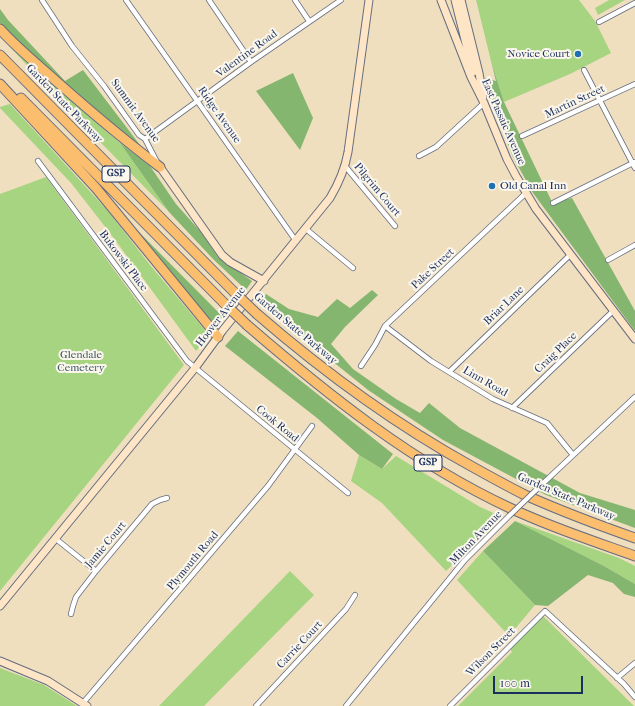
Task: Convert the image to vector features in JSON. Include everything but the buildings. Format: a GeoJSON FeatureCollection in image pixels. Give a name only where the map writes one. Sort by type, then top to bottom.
{"type":"FeatureCollection","features":[{"type":"Feature","properties":{"kind":"highway"},"geometry":{"type":"LineString","coordinates":[[0,29],[28,57],[85,107],[160,167]]}},
{"type":"Feature","properties":{"kind":"highway","name":"Garden State Parkway"},"geometry":{"type":"LineString","coordinates":[[0,55],[234,292],[257,314],[338,381],[410,431],[441,450],[525,494],[604,527],[635,538]]}},
{"type":"Feature","properties":{"kind":"highway","name":"GSP"},"geometry":{"type":"LineString","coordinates":[[0,80],[46,122],[225,304],[303,372],[353,412],[433,467],[471,489],[511,509],[635,556]]}},
{"type":"Feature","properties":{"kind":"highway"},"geometry":{"type":"LineString","coordinates":[[0,84],[96,188],[218,337]]}},
{"type":"Feature","properties":{"kind":"street","name":"Summit Avenue"},"geometry":{"type":"LineString","coordinates":[[42,0],[72,46],[104,86],[139,135],[145,139],[160,167],[222,255],[230,262],[264,281]]}},
{"type":"Feature","properties":{"kind":"street","name":"Ridge Avenue"},"geometry":{"type":"LineString","coordinates":[[126,0],[296,241]]}},
{"type":"Feature","properties":{"kind":"street"},"geometry":{"type":"LineString","coordinates":[[209,0],[251,62]]}},
{"type":"Feature","properties":{"kind":"street"},"geometry":{"type":"LineString","coordinates":[[295,0],[309,21]]}},
{"type":"Feature","properties":{"kind":"street","name":"Valentine Road"},"geometry":{"type":"LineString","coordinates":[[145,139],[251,62],[341,0]]}},
{"type":"Feature","properties":{"kind":"street","name":"Hoover Avenue"},"geometry":{"type":"LineString","coordinates":[[0,606],[195,368],[218,337],[330,198],[340,180],[345,166],[369,0]]}},
{"type":"Feature","properties":{"kind":"street","name":"East Passaic Avenue"},"geometry":{"type":"LineString","coordinates":[[441,0],[471,77],[484,103],[507,159],[526,193],[536,209],[635,339]]}},
{"type":"Feature","properties":{"kind":"street"},"geometry":{"type":"LineString","coordinates":[[455,0],[474,77],[484,103]]}},
{"type":"Feature","properties":{"kind":"street"},"geometry":{"type":"LineString","coordinates":[[461,0],[479,73],[484,103]]}},
{"type":"Feature","properties":{"kind":"street"},"geometry":{"type":"LineString","coordinates":[[599,22],[633,2]]}},
{"type":"Feature","properties":{"kind":"street"},"geometry":{"type":"LineString","coordinates":[[553,203],[634,165],[584,70]]}},
{"type":"Feature","properties":{"kind":"street","name":"Martin Street"},"geometry":{"type":"LineString","coordinates":[[522,136],[635,84]]}},
{"type":"Feature","properties":{"kind":"street"},"geometry":{"type":"LineString","coordinates":[[419,156],[436,147],[484,103]]}},
{"type":"Feature","properties":{"kind":"street","name":"Bukowski Place"},"geometry":{"type":"LineString","coordinates":[[38,162],[179,351],[195,368]]}},
{"type":"Feature","properties":{"kind":"street","name":"Pilgrim Court"},"geometry":{"type":"LineString","coordinates":[[345,166],[395,226]]}},
{"type":"Feature","properties":{"kind":"street","name":"Pake Street"},"geometry":{"type":"LineString","coordinates":[[361,366],[375,345],[385,326],[526,193]]}},
{"type":"Feature","properties":{"kind":"street"},"geometry":{"type":"LineString","coordinates":[[306,229],[353,268]]}},
{"type":"Feature","properties":{"kind":"street"},"geometry":{"type":"LineString","coordinates":[[608,260],[635,244]]}},
{"type":"Feature","properties":{"kind":"street","name":"Briar Lane"},"geometry":{"type":"LineString","coordinates":[[449,372],[571,254]]}},
{"type":"Feature","properties":{"kind":"street","name":"Craig Place"},"geometry":{"type":"LineString","coordinates":[[512,408],[613,311]]}},
{"type":"Feature","properties":{"kind":"street","name":"Linn Road"},"geometry":{"type":"LineString","coordinates":[[385,326],[431,361],[493,399],[547,423],[573,455]]}},
{"type":"Feature","properties":{"kind":"street","name":"Cook Road"},"geometry":{"type":"LineString","coordinates":[[195,368],[348,493]]}},
{"type":"Feature","properties":{"kind":"street","name":"Milton Avenue"},"geometry":{"type":"LineString","coordinates":[[346,706],[464,562],[509,516],[635,397]]}},
{"type":"Feature","properties":{"kind":"street","name":"Plymouth Road"},"geometry":{"type":"LineString","coordinates":[[85,705],[268,486],[312,426]]}},
{"type":"Feature","properties":{"kind":"street","name":"Jamie Court"},"geometry":{"type":"LineString","coordinates":[[72,614],[76,597],[96,571],[152,504],[167,498]]}},
{"type":"Feature","properties":{"kind":"street"},"geometry":{"type":"LineString","coordinates":[[56,539],[96,571]]}},
{"type":"Feature","properties":{"kind":"street","name":"Carrie Court"},"geometry":{"type":"LineString","coordinates":[[256,706],[346,609],[355,595]]}},
{"type":"Feature","properties":{"kind":"street","name":"Wilson Street"},"geometry":{"type":"LineString","coordinates":[[450,706],[545,611],[617,678]]}},
{"type":"Feature","properties":{"kind":"street"},"geometry":{"type":"LineString","coordinates":[[0,661],[53,684],[85,705]]}},
{"type":"Feature","properties":{"kind":"street"},"geometry":{"type":"LineString","coordinates":[[635,663],[617,678],[635,697]]}},
{"type":"Feature","properties":{"kind":"green space"},"geometry":{"type":"Polygon","coordinates":[[[476,0],[579,0],[595,21],[611,53],[570,74],[504,102],[491,61],[476,0]]]}},
{"type":"Feature","properties":{"kind":"green space"},"geometry":{"type":"Polygon","coordinates":[[[609,0],[625,0],[598,15],[595,8],[609,0]]]}},
{"type":"Feature","properties":{"kind":"green space"},"geometry":{"type":"Polygon","coordinates":[[[0,9],[8,20],[65,81],[83,70],[140,145],[138,146],[24,50],[0,23],[0,9]]]}},
{"type":"Feature","properties":{"kind":"green space"},"geometry":{"type":"Polygon","coordinates":[[[0,36],[64,95],[120,143],[169,212],[56,97],[0,36]]]}},
{"type":"Feature","properties":{"kind":"green space"},"geometry":{"type":"Polygon","coordinates":[[[491,61],[504,102],[552,202],[572,198],[635,311],[635,331],[533,193],[513,157],[492,103],[485,78],[496,81],[491,61]]]}},
{"type":"Feature","properties":{"kind":"green space"},"geometry":{"type":"Polygon","coordinates":[[[293,73],[313,118],[300,150],[256,91],[293,73]]]}},
{"type":"Feature","properties":{"kind":"green space"},"geometry":{"type":"Polygon","coordinates":[[[10,104],[108,211],[150,265],[209,335],[196,351],[110,233],[71,183],[0,108],[10,104]]]}},
{"type":"Feature","properties":{"kind":"green space"},"geometry":{"type":"Polygon","coordinates":[[[120,143],[150,166],[176,204],[200,231],[218,257],[252,281],[246,290],[214,260],[169,212],[120,143]]]}},
{"type":"Feature","properties":{"kind":"green space","name":"Glendale Cemetery"},"geometry":{"type":"Polygon","coordinates":[[[46,177],[184,365],[0,591],[0,194],[46,177]]]}},
{"type":"Feature","properties":{"kind":"green space"},"geometry":{"type":"Polygon","coordinates":[[[127,220],[223,317],[215,325],[166,268],[127,220]]]}},
{"type":"Feature","properties":{"kind":"green space"},"geometry":{"type":"Polygon","coordinates":[[[372,290],[378,295],[345,327],[331,344],[353,369],[396,399],[420,413],[429,403],[460,428],[580,493],[635,510],[635,528],[546,495],[443,440],[368,390],[259,302],[266,294],[289,309],[318,317],[337,299],[350,308],[372,290]]]}},
{"type":"Feature","properties":{"kind":"green space"},"geometry":{"type":"Polygon","coordinates":[[[238,331],[393,454],[382,469],[359,455],[317,418],[225,346],[238,331]]]}},
{"type":"Feature","properties":{"kind":"green space"},"geometry":{"type":"Polygon","coordinates":[[[359,455],[382,469],[396,456],[480,507],[500,516],[446,571],[382,503],[351,481],[359,455]]]}},
{"type":"Feature","properties":{"kind":"green space"},"geometry":{"type":"Polygon","coordinates":[[[515,521],[619,558],[635,566],[635,584],[604,566],[515,521]]]}},
{"type":"Feature","properties":{"kind":"green space"},"geometry":{"type":"Polygon","coordinates":[[[515,521],[604,566],[635,584],[635,597],[624,594],[613,583],[588,575],[548,606],[535,605],[483,551],[515,521]]]}},
{"type":"Feature","properties":{"kind":"green space"},"geometry":{"type":"Polygon","coordinates":[[[483,551],[535,605],[509,636],[457,580],[483,551]]]}},
{"type":"Feature","properties":{"kind":"green space"},"geometry":{"type":"Polygon","coordinates":[[[290,571],[314,595],[204,706],[159,706],[290,571]]]}},
{"type":"Feature","properties":{"kind":"green space"},"geometry":{"type":"Polygon","coordinates":[[[543,616],[634,706],[458,706],[512,652],[510,649],[543,616]]]}},
{"type":"Feature","properties":{"kind":"green space"},"geometry":{"type":"Polygon","coordinates":[[[0,668],[44,685],[77,706],[0,706],[0,668]]]}},
{"type":"Feature","properties":{"kind":"place","name":"Novice Court"},"geometry":{"type":"Point","coordinates":[578,54]}},
{"type":"Feature","properties":{"kind":"place","name":"Old Canal Inn"},"geometry":{"type":"Point","coordinates":[492,186]}}]}
